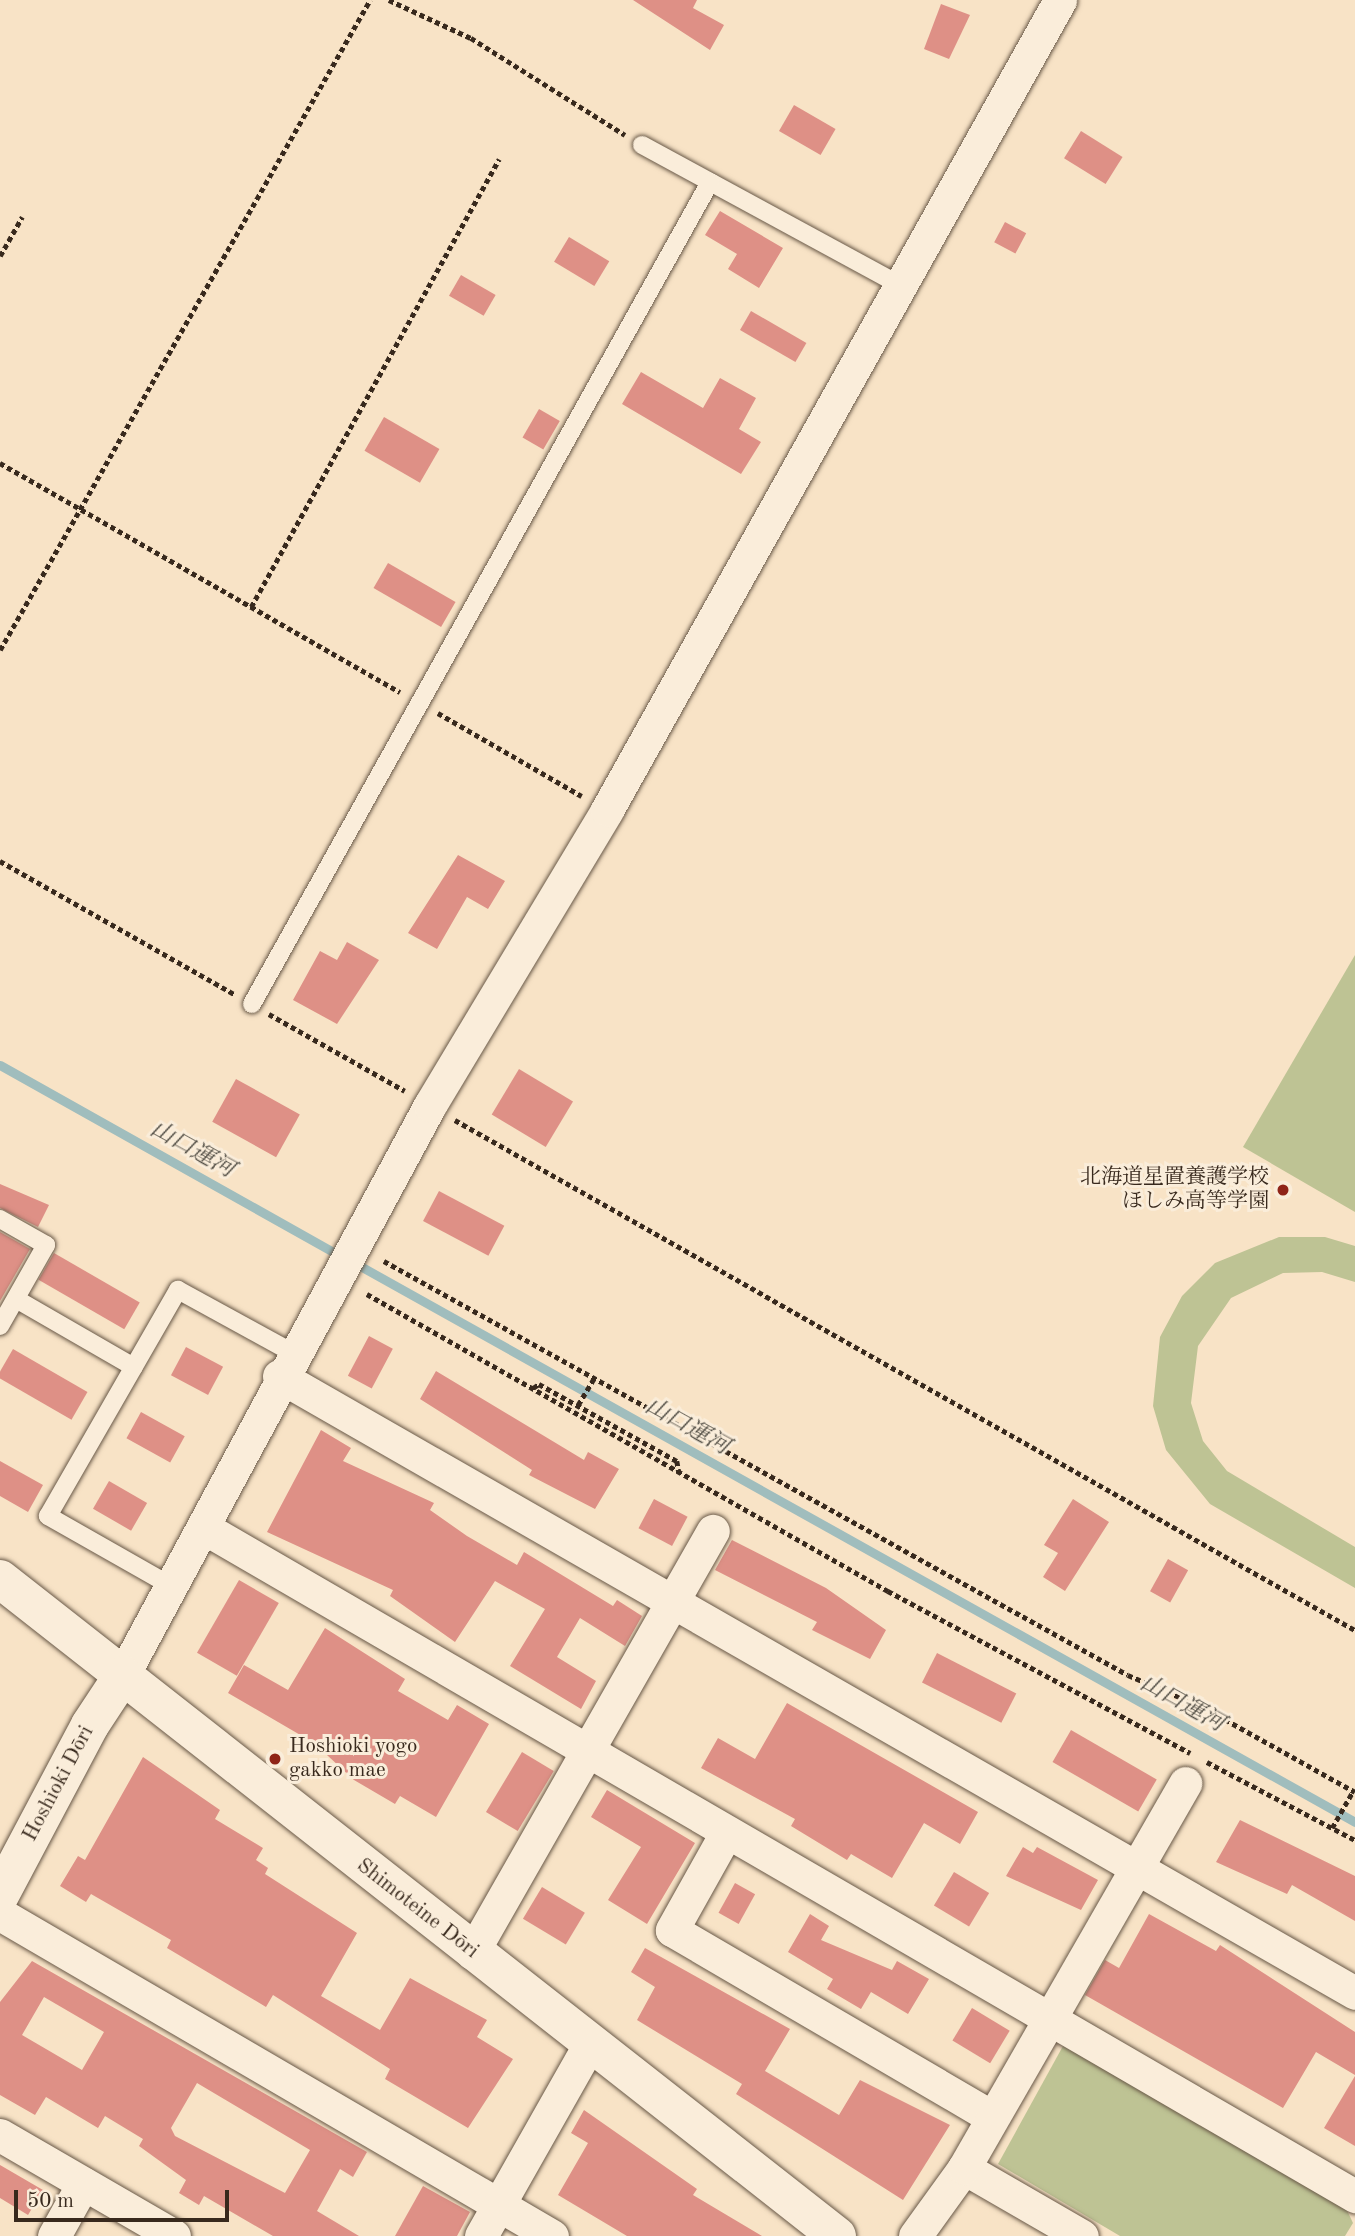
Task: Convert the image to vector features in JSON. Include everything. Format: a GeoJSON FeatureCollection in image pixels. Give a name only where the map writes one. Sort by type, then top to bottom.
{"type":"FeatureCollection","features":[{"type":"Feature","properties":{"kind":"street"},"geometry":{"type":"LineString","coordinates":[[123,1675],[206,1529],[286,1365],[430,1105],[607,810],[1060,0]]}},
{"type":"Feature","properties":{"kind":"street"},"geometry":{"type":"LineString","coordinates":[[286,1365],[674,1603],[1355,1993]]}},
{"type":"Feature","properties":{"kind":"street"},"geometry":{"type":"LineString","coordinates":[[206,1529],[586,1755],[1355,2196]]}},
{"type":"Feature","properties":{"kind":"street"},"geometry":{"type":"LineString","coordinates":[[472,1953],[713,1531]]}},
{"type":"Feature","properties":{"kind":"street","name":"Shimoteine Dōri"},"geometry":{"type":"LineString","coordinates":[[0,1579],[472,1953],[837,2236]]}},
{"type":"Feature","properties":{"kind":"street","name":"Hoshioki Dōri"},"geometry":{"type":"LineString","coordinates":[[0,1895],[90,1725],[123,1675]]}},
{"type":"Feature","properties":{"kind":"street"},"geometry":{"type":"LineString","coordinates":[[915,2236],[964,2168],[1185,1783]]}},
{"type":"Feature","properties":{"kind":"street"},"geometry":{"type":"LineString","coordinates":[[725,1835],[671,1930],[992,2117]]}},
{"type":"Feature","properties":{"kind":"street"},"geometry":{"type":"LineString","coordinates":[[0,1914],[552,2236]]}},
{"type":"Feature","properties":{"kind":"street"},"geometry":{"type":"LineString","coordinates":[[481,2236],[590,2043]]}},
{"type":"Feature","properties":{"kind":"street"},"geometry":{"type":"LineString","coordinates":[[0,2136],[174,2236]]}},
{"type":"Feature","properties":{"kind":"street"},"geometry":{"type":"LineString","coordinates":[[964,2168],[1082,2236]]}},
{"type":"Feature","properties":{"kind":"street"},"geometry":{"type":"LineString","coordinates":[[54,2236],[83,2184]]}},
{"type":"Feature","properties":{"kind":"lane"},"geometry":{"type":"LineString","coordinates":[[642,145],[900,285]]}},
{"type":"Feature","properties":{"kind":"lane"},"geometry":{"type":"LineString","coordinates":[[252,1004],[710,182]]}},
{"type":"Feature","properties":{"kind":"lane"},"geometry":{"type":"LineString","coordinates":[[0,1219],[46,1245],[0,1326]]}},
{"type":"Feature","properties":{"kind":"lane"},"geometry":{"type":"LineString","coordinates":[[173,1587],[48,1516],[178,1290],[286,1365]]}},
{"type":"Feature","properties":{"kind":"lane"},"geometry":{"type":"LineString","coordinates":[[16,1298],[134,1367]]}},
{"type":"Feature","properties":{"kind":"path"},"geometry":{"type":"LineString","coordinates":[[0,650],[370,0]]}},
{"type":"Feature","properties":{"kind":"path"},"geometry":{"type":"LineString","coordinates":[[389,0],[471,38],[642,145]]}},
{"type":"Feature","properties":{"kind":"path"},"geometry":{"type":"LineString","coordinates":[[251,607],[499,159]]}},
{"type":"Feature","properties":{"kind":"path"},"geometry":{"type":"LineString","coordinates":[[0,256],[22,217]]}},
{"type":"Feature","properties":{"kind":"path"},"geometry":{"type":"LineString","coordinates":[[0,463],[607,810]]}},
{"type":"Feature","properties":{"kind":"path"},"geometry":{"type":"LineString","coordinates":[[0,861],[1355,1630]]}},
{"type":"Feature","properties":{"kind":"path"},"geometry":{"type":"LineString","coordinates":[[384,1261],[1128,1675],[1203,1707],[1354,1791],[1332,1828]]}},
{"type":"Feature","properties":{"kind":"path"},"geometry":{"type":"LineString","coordinates":[[367,1294],[679,1472],[1355,1840]]}},
{"type":"Feature","properties":{"kind":"path"},"geometry":{"type":"LineString","coordinates":[[578,1405],[594,1378]]}},
{"type":"Feature","properties":{"kind":"path"},"geometry":{"type":"LineString","coordinates":[[533,1388],[539,1384],[677,1461],[679,1472]]}},
{"type":"Feature","properties":{"kind":"green space"},"geometry":{"type":"Polygon","coordinates":[[[1355,955],[1355,1212],[1243,1147],[1355,955]]]}},
{"type":"Feature","properties":{"kind":"green space"},"geometry":{"type":"Polygon","coordinates":[[[1279,1237],[1325,1237],[1355,1246],[1355,1282],[1322,1272],[1283,1273],[1231,1298],[1198,1346],[1191,1403],[1203,1441],[1227,1471],[1355,1547],[1355,1588],[1210,1504],[1166,1450],[1153,1406],[1160,1337],[1182,1296],[1215,1263],[1279,1237]]]}},
{"type":"Feature","properties":{"kind":"green space"},"geometry":{"type":"Polygon","coordinates":[[[1063,2046],[1344,2204],[1353,2223],[1345,2236],[1120,2236],[998,2164],[1063,2046]]]}},
{"type":"Feature","properties":{"kind":"building"},"geometry":{"type":"Polygon","coordinates":[[[633,0],[697,0],[693,8],[724,25],[710,50],[633,0]]]}},
{"type":"Feature","properties":{"kind":"building"},"geometry":{"type":"Polygon","coordinates":[[[941,4],[970,15],[949,59],[924,49],[941,4]]]}},
{"type":"Feature","properties":{"kind":"building"},"geometry":{"type":"Polygon","coordinates":[[[794,105],[836,129],[821,155],[779,131],[794,105]]]}},
{"type":"Feature","properties":{"kind":"building"},"geometry":{"type":"Polygon","coordinates":[[[1081,131],[1123,157],[1106,184],[1064,158],[1081,131]]]}},
{"type":"Feature","properties":{"kind":"building"},"geometry":{"type":"Polygon","coordinates":[[[720,211],[783,248],[759,288],[728,269],[737,254],[705,235],[720,211]]]}},
{"type":"Feature","properties":{"kind":"building"},"geometry":{"type":"Polygon","coordinates":[[[1005,222],[1026,233],[1015,254],[994,242],[1005,222]]]}},
{"type":"Feature","properties":{"kind":"building"},"geometry":{"type":"Polygon","coordinates":[[[569,237],[609,261],[594,286],[554,262],[569,237]]]}},
{"type":"Feature","properties":{"kind":"building"},"geometry":{"type":"Polygon","coordinates":[[[461,275],[496,295],[484,316],[449,296],[461,275]]]}},
{"type":"Feature","properties":{"kind":"building"},"geometry":{"type":"Polygon","coordinates":[[[751,311],[806,343],[795,362],[740,330],[751,311]]]}},
{"type":"Feature","properties":{"kind":"building"},"geometry":{"type":"Polygon","coordinates":[[[641,372],[703,408],[720,378],[756,398],[739,429],[761,442],[741,474],[622,404],[641,372]]]}},
{"type":"Feature","properties":{"kind":"building"},"geometry":{"type":"Polygon","coordinates":[[[539,409],[560,421],[543,450],[522,438],[539,409]]]}},
{"type":"Feature","properties":{"kind":"building"},"geometry":{"type":"Polygon","coordinates":[[[384,417],[439,449],[420,483],[364,451],[384,417]]]}},
{"type":"Feature","properties":{"kind":"building"},"geometry":{"type":"Polygon","coordinates":[[[388,563],[456,602],[441,627],[374,588],[388,563]]]}},
{"type":"Feature","properties":{"kind":"building"},"geometry":{"type":"Polygon","coordinates":[[[458,855],[505,881],[488,909],[467,897],[437,949],[408,933],[458,855]]]}},
{"type":"Feature","properties":{"kind":"building"},"geometry":{"type":"Polygon","coordinates":[[[347,942],[379,960],[337,1024],[293,1000],[320,951],[337,960],[347,942]]]}},
{"type":"Feature","properties":{"kind":"building"},"geometry":{"type":"Polygon","coordinates":[[[519,1069],[573,1101],[546,1147],[492,1114],[519,1069]]]}},
{"type":"Feature","properties":{"kind":"building"},"geometry":{"type":"Polygon","coordinates":[[[236,1079],[300,1114],[276,1157],[212,1122],[236,1079]]]}},
{"type":"Feature","properties":{"kind":"building"},"geometry":{"type":"Polygon","coordinates":[[[0,1184],[49,1205],[38,1227],[0,1208],[0,1184]]]}},
{"type":"Feature","properties":{"kind":"building"},"geometry":{"type":"Polygon","coordinates":[[[439,1191],[504,1226],[488,1256],[423,1221],[439,1191]]]}},
{"type":"Feature","properties":{"kind":"building"},"geometry":{"type":"Polygon","coordinates":[[[0,1232],[30,1249],[0,1301],[0,1232]]]}},
{"type":"Feature","properties":{"kind":"building"},"geometry":{"type":"Polygon","coordinates":[[[54,1253],[140,1302],[124,1329],[38,1280],[54,1253]]]}},
{"type":"Feature","properties":{"kind":"building"},"geometry":{"type":"Polygon","coordinates":[[[369,1336],[393,1349],[372,1388],[348,1376],[369,1336]]]}},
{"type":"Feature","properties":{"kind":"building"},"geometry":{"type":"Polygon","coordinates":[[[186,1347],[223,1367],[208,1395],[171,1375],[186,1347]]]}},
{"type":"Feature","properties":{"kind":"building"},"geometry":{"type":"Polygon","coordinates":[[[13,1349],[87,1392],[71,1420],[0,1378],[0,1372],[13,1349]]]}},
{"type":"Feature","properties":{"kind":"building"},"geometry":{"type":"Polygon","coordinates":[[[436,1371],[584,1460],[588,1452],[619,1469],[595,1509],[529,1475],[532,1470],[420,1399],[436,1371]]]}},
{"type":"Feature","properties":{"kind":"building"},"geometry":{"type":"Polygon","coordinates":[[[141,1412],[185,1436],[170,1462],[126,1438],[141,1412]]]}},
{"type":"Feature","properties":{"kind":"building"},"geometry":{"type":"Polygon","coordinates":[[[321,1430],[351,1448],[343,1461],[434,1503],[430,1510],[467,1536],[517,1565],[524,1552],[613,1606],[617,1600],[642,1616],[625,1646],[580,1618],[557,1657],[596,1681],[581,1709],[510,1666],[545,1609],[495,1581],[455,1642],[390,1596],[393,1590],[267,1532],[321,1430]]]}},
{"type":"Feature","properties":{"kind":"building"},"geometry":{"type":"Polygon","coordinates":[[[0,1461],[43,1485],[28,1512],[0,1496],[0,1461]]]}},
{"type":"Feature","properties":{"kind":"building"},"geometry":{"type":"Polygon","coordinates":[[[109,1481],[147,1503],[131,1531],[93,1509],[109,1481]]]}},
{"type":"Feature","properties":{"kind":"building"},"geometry":{"type":"Polygon","coordinates":[[[654,1499],[688,1517],[672,1546],[639,1528],[654,1499]]]}},
{"type":"Feature","properties":{"kind":"building"},"geometry":{"type":"Polygon","coordinates":[[[1073,1499],[1109,1522],[1065,1591],[1043,1577],[1058,1553],[1044,1545],[1073,1499]]]}},
{"type":"Feature","properties":{"kind":"building"},"geometry":{"type":"Polygon","coordinates":[[[732,1540],[826,1588],[886,1630],[870,1659],[812,1630],[817,1622],[715,1570],[732,1540]]]}},
{"type":"Feature","properties":{"kind":"building"},"geometry":{"type":"Polygon","coordinates":[[[1168,1559],[1188,1570],[1170,1603],[1150,1591],[1168,1559]]]}},
{"type":"Feature","properties":{"kind":"building"},"geometry":{"type":"Polygon","coordinates":[[[239,1580],[279,1603],[237,1676],[197,1653],[239,1580]]]}},
{"type":"Feature","properties":{"kind":"building"},"geometry":{"type":"Polygon","coordinates":[[[325,1628],[405,1679],[398,1691],[448,1720],[457,1705],[489,1724],[436,1817],[400,1796],[395,1804],[354,1780],[314,1743],[228,1693],[244,1665],[288,1690],[325,1628]]]}},
{"type":"Feature","properties":{"kind":"building"},"geometry":{"type":"Polygon","coordinates":[[[937,1653],[1016,1693],[1001,1723],[922,1682],[937,1653]]]}},
{"type":"Feature","properties":{"kind":"building"},"geometry":{"type":"Polygon","coordinates":[[[787,1703],[978,1812],[960,1844],[924,1823],[892,1878],[851,1854],[847,1860],[791,1826],[795,1819],[701,1768],[718,1738],[755,1759],[787,1703]]]}},
{"type":"Feature","properties":{"kind":"building"},"geometry":{"type":"Polygon","coordinates":[[[1071,1730],[1157,1779],[1138,1812],[1052,1762],[1071,1730]]]}},
{"type":"Feature","properties":{"kind":"building"},"geometry":{"type":"Polygon","coordinates":[[[522,1752],[554,1771],[518,1831],[486,1812],[522,1752]]]}},
{"type":"Feature","properties":{"kind":"building"},"geometry":{"type":"Polygon","coordinates":[[[143,1757],[220,1810],[215,1819],[263,1848],[256,1860],[268,1868],[265,1874],[357,1933],[321,1996],[380,2030],[410,1978],[487,2020],[477,2037],[513,2059],[468,2128],[385,2079],[390,2069],[273,1995],[266,2007],[167,1948],[171,1940],[91,1894],[86,1902],[60,1886],[78,1856],[85,1860],[143,1757]]]}},
{"type":"Feature","properties":{"kind":"building"},"geometry":{"type":"Polygon","coordinates":[[[607,1790],[695,1843],[647,1924],[608,1900],[641,1847],[591,1817],[607,1790]]]}},
{"type":"Feature","properties":{"kind":"building"},"geometry":{"type":"Polygon","coordinates":[[[1240,1820],[1355,1876],[1355,1921],[1292,1885],[1287,1894],[1216,1862],[1240,1820]]]}},
{"type":"Feature","properties":{"kind":"building"},"geometry":{"type":"Polygon","coordinates":[[[1023,1847],[1033,1853],[1037,1847],[1098,1880],[1081,1910],[1006,1876],[1023,1847]]]}},
{"type":"Feature","properties":{"kind":"building"},"geometry":{"type":"Polygon","coordinates":[[[954,1872],[989,1893],[969,1927],[934,1905],[954,1872]]]}},
{"type":"Feature","properties":{"kind":"building"},"geometry":{"type":"Polygon","coordinates":[[[735,1883],[755,1894],[739,1924],[719,1913],[735,1883]]]}},
{"type":"Feature","properties":{"kind":"building"},"geometry":{"type":"Polygon","coordinates":[[[542,1887],[585,1913],[566,1944],[523,1919],[542,1887]]]}},
{"type":"Feature","properties":{"kind":"building"},"geometry":{"type":"Polygon","coordinates":[[[810,1914],[829,1926],[821,1940],[892,1970],[897,1961],[929,1979],[908,2014],[871,1992],[861,2009],[827,1989],[833,1979],[788,1952],[810,1914]]]}},
{"type":"Feature","properties":{"kind":"building"},"geometry":{"type":"Polygon","coordinates":[[[1149,1914],[1216,1951],[1220,1945],[1355,2032],[1355,2075],[1316,2052],[1283,2108],[1085,1995],[1105,1960],[1119,1968],[1149,1914]]]}},
{"type":"Feature","properties":{"kind":"building"},"geometry":{"type":"Polygon","coordinates":[[[645,1948],[790,2029],[765,2071],[839,2115],[860,2080],[950,2125],[903,2200],[736,2094],[742,2084],[637,2020],[655,1987],[631,1972],[645,1948]]]}},
{"type":"Feature","properties":{"kind":"building"},"geometry":{"type":"Polygon","coordinates":[[[32,1961],[367,2152],[353,2177],[340,2169],[317,2211],[359,2236],[273,2236],[204,2196],[199,2205],[179,2193],[186,2180],[139,2146],[143,2139],[105,2116],[98,2128],[46,2097],[35,2115],[0,2095],[0,2002],[32,1961]],[[44,1997],[22,2035],[82,2070],[104,2032],[44,1997]],[[197,2083],[171,2128],[175,2136],[285,2193],[310,2150],[197,2083]]]}},
{"type":"Feature","properties":{"kind":"building"},"geometry":{"type":"Polygon","coordinates":[[[972,2008],[1010,2031],[990,2063],[952,2041],[972,2008]]]}},
{"type":"Feature","properties":{"kind":"building"},"geometry":{"type":"Polygon","coordinates":[[[1355,2076],[1355,2146],[1324,2128],[1355,2076]]]}},
{"type":"Feature","properties":{"kind":"building"},"geometry":{"type":"Polygon","coordinates":[[[584,2110],[697,2189],[693,2195],[762,2236],[627,2236],[558,2195],[588,2143],[571,2133],[584,2110]]]}},
{"type":"Feature","properties":{"kind":"building"},"geometry":{"type":"Polygon","coordinates":[[[0,2165],[43,2190],[28,2215],[0,2198],[0,2165]]]}},
{"type":"Feature","properties":{"kind":"building"},"geometry":{"type":"Polygon","coordinates":[[[423,2186],[470,2212],[457,2236],[395,2236],[423,2186]]]}},
{"type":"Feature","properties":{"kind":"waterway","name":"山口運河"},"geometry":{"type":"LineString","coordinates":[[0,1065],[341,1256]]}},
{"type":"Feature","properties":{"kind":"waterway","name":"山口運河"},"geometry":{"type":"LineString","coordinates":[[353,1262],[1355,1822]]}},
{"type":"Feature","properties":{"kind":"place","name":"北海道星置養護学校 ほしみ高等学園"},"geometry":{"type":"Point","coordinates":[1283,1190]}},
{"type":"Feature","properties":{"kind":"place","name":"Hoshioki yogo gakko mae"},"geometry":{"type":"Point","coordinates":[275,1759]}}]}
